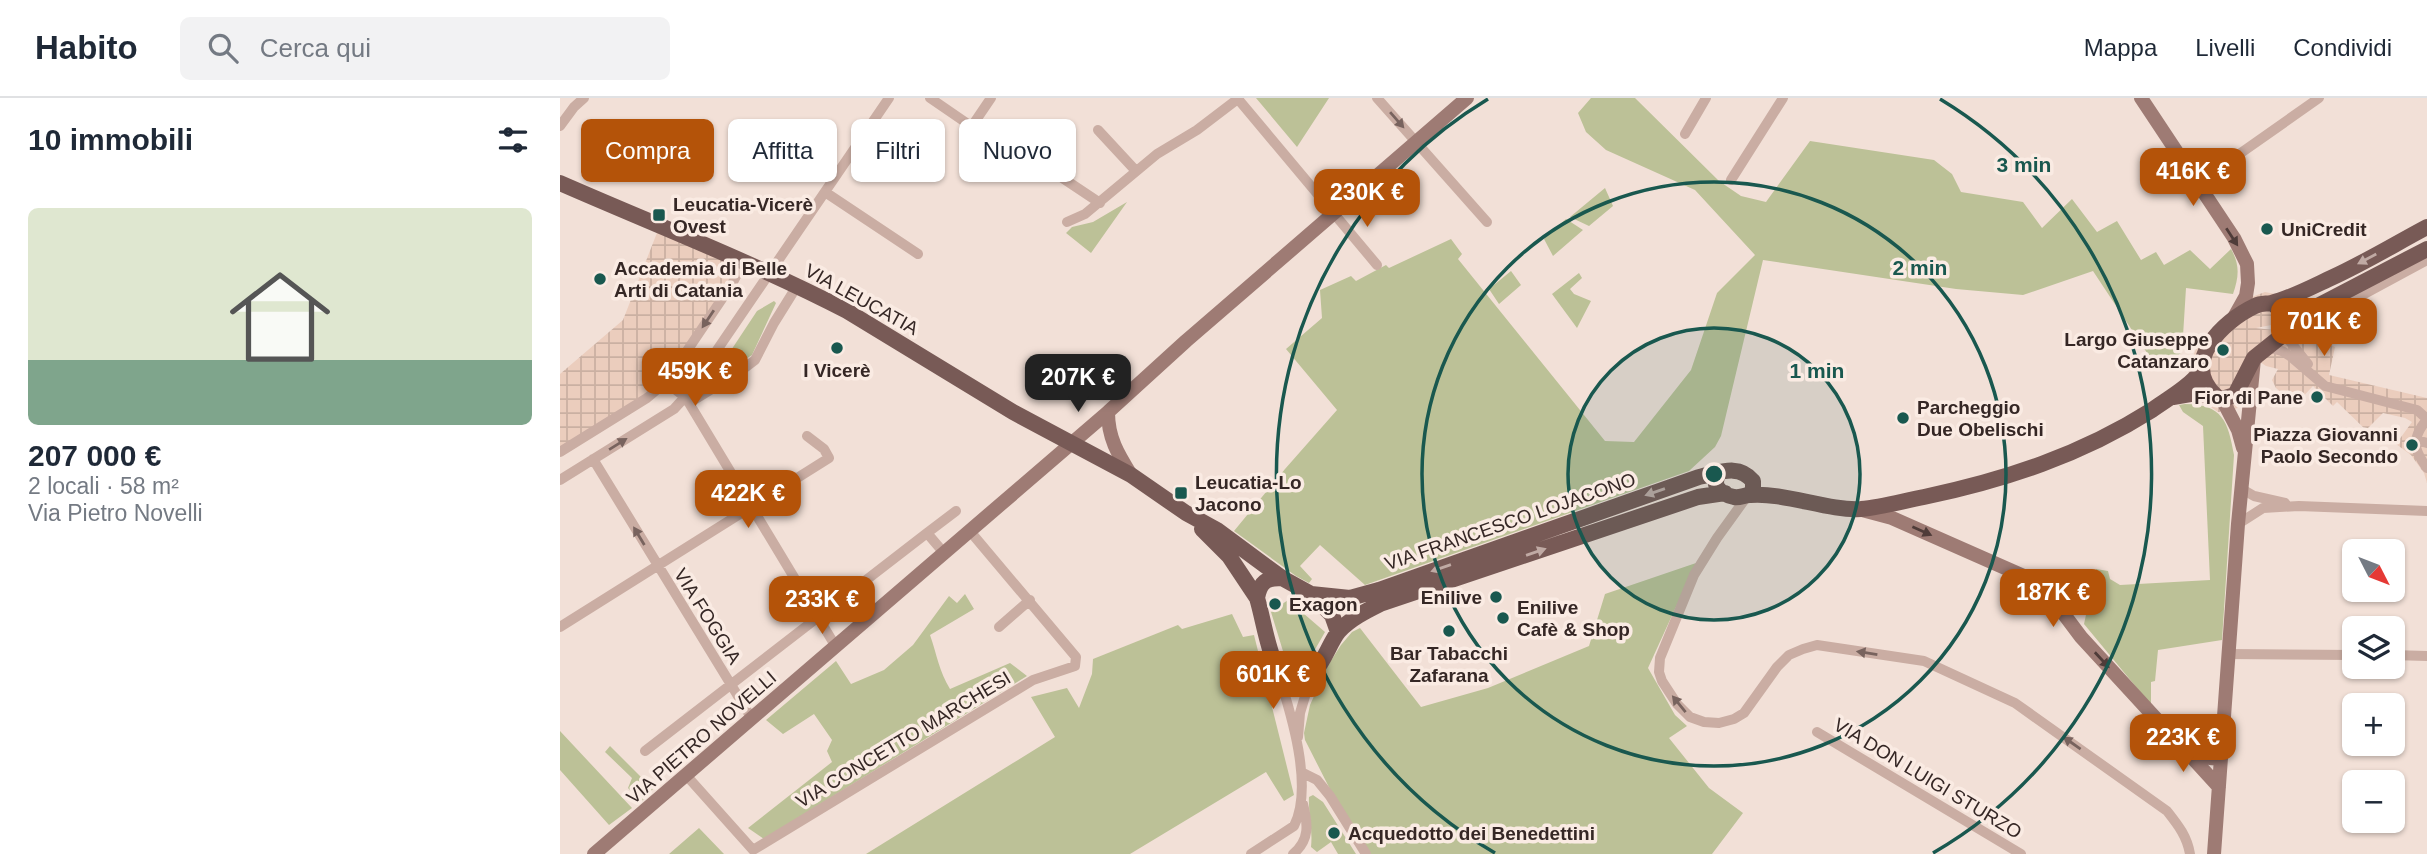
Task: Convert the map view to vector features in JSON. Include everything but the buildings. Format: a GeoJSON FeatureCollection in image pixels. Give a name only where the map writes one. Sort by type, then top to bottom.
{"type":"FeatureCollection","features":[{"type":"Feature","properties":{"kind":"main road","name":"VIA PIETRO NOVELLI"},"geometry":{"type":"LineString","coordinates":[[594,854],[1108,412],[1467,98]]}},
{"type":"Feature","properties":{"kind":"main road"},"geometry":{"type":"LineString","coordinates":[[2141,98],[2247,264],[2246,296],[2231,323]]}},
{"type":"Feature","properties":{"kind":"main road","name":"VIA LEUCATIA"},"geometry":{"type":"LineString","coordinates":[[560,183],[744,261],[847,311],[1013,412],[1132,475],[1186,513],[1217,530],[1282,578],[1311,594]]}},
{"type":"Feature","properties":{"kind":"main road"},"geometry":{"type":"LineString","coordinates":[[2244,452],[2238,430],[2219,397],[2205,383],[2201,361],[2206,349],[2231,323],[2254,306],[2278,300],[2332,278],[2427,228]]}},
{"type":"Feature","properties":{"kind":"main road"},"geometry":{"type":"LineString","coordinates":[[2170,398],[2196,393],[2219,397],[2235,395],[2260,352],[2286,329],[2427,249]]}},
{"type":"Feature","properties":{"kind":"main road"},"geometry":{"type":"LineString","coordinates":[[2278,300],[2286,315],[2286,329]]}},
{"type":"Feature","properties":{"kind":"main road"},"geometry":{"type":"LineString","coordinates":[[2214,854],[2244,452],[2260,352]]}},
{"type":"Feature","properties":{"kind":"main road"},"geometry":{"type":"LineString","coordinates":[[1857,509],[1972,487],[2048,463],[2107,435],[2170,398],[2195,379],[2202,370]]}},
{"type":"Feature","properties":{"kind":"main road","name":"VIA LEUCATIA"},"geometry":{"type":"LineString","coordinates":[[1108,412],[1113,446],[1132,475]]}},
{"type":"Feature","properties":{"kind":"main road"},"geometry":{"type":"LineString","coordinates":[[1917,498],[1859,499],[1751,488],[1733,497],[1719,491],[1715,485],[1720,472],[1730,469],[1741,471],[1751,488],[1892,517],[2028,579],[2056,605],[2081,637],[2219,787]]}},
{"type":"Feature","properties":{"kind":"main road","name":"VIA FRANCESCO LOJACONO"},"geometry":{"type":"LineString","coordinates":[[1311,594],[1350,598],[1379,590],[1720,472]]}},
{"type":"Feature","properties":{"kind":"main road","name":"VIA FRANCESCO LOJACONO"},"geometry":{"type":"LineString","coordinates":[[1338,632],[1380,604],[1698,497],[1725,493]]}},
{"type":"Feature","properties":{"kind":"main road","name":"VIA LEUCATIA"},"geometry":{"type":"LineString","coordinates":[[1186,513],[1229,556],[1256,597],[1276,667]]}},
{"type":"Feature","properties":{"kind":"main road"},"geometry":{"type":"LineString","coordinates":[[1256,597],[1263,581],[1282,578]]}},
{"type":"Feature","properties":{"kind":"main road"},"geometry":{"type":"LineString","coordinates":[[1276,667],[1282,674],[1294,679],[1311,676],[1338,632],[1332,615],[1311,594]]}},
{"type":"Feature","properties":{"kind":"main road"},"geometry":{"type":"LineString","coordinates":[[2172,736],[2193,752],[2221,759]]}},
{"type":"Feature","properties":{"kind":"street"},"geometry":{"type":"LineString","coordinates":[[560,126],[573,107],[584,98]]}},
{"type":"Feature","properties":{"kind":"street"},"geometry":{"type":"LineString","coordinates":[[687,400],[769,273],[889,98]]}},
{"type":"Feature","properties":{"kind":"street"},"geometry":{"type":"LineString","coordinates":[[930,98],[960,119]]}},
{"type":"Feature","properties":{"kind":"street"},"geometry":{"type":"LineString","coordinates":[[977,119],[991,98]]}},
{"type":"Feature","properties":{"kind":"street"},"geometry":{"type":"LineString","coordinates":[[1067,222],[1086,214],[1157,154],[1197,130],[1238,98],[1377,265]]}},
{"type":"Feature","properties":{"kind":"street"},"geometry":{"type":"LineString","coordinates":[[1377,98],[1487,222]]}},
{"type":"Feature","properties":{"kind":"street"},"geometry":{"type":"LineString","coordinates":[[1685,134],[1706,98]]}},
{"type":"Feature","properties":{"kind":"street"},"geometry":{"type":"LineString","coordinates":[[1731,180],[1783,98]]}},
{"type":"Feature","properties":{"kind":"street"},"geometry":{"type":"LineString","coordinates":[[2197,183],[2319,98]]}},
{"type":"Feature","properties":{"kind":"street"},"geometry":{"type":"LineString","coordinates":[[1098,130],[1136,171]]}},
{"type":"Feature","properties":{"kind":"street"},"geometry":{"type":"LineString","coordinates":[[1067,182],[1100,203]]}},
{"type":"Feature","properties":{"kind":"street"},"geometry":{"type":"LineString","coordinates":[[825,192],[918,254]]}},
{"type":"Feature","properties":{"kind":"street"},"geometry":{"type":"LineString","coordinates":[[2356,393],[2326,381],[2303,358],[2286,329],[2314,321],[2427,260]]}},
{"type":"Feature","properties":{"kind":"street"},"geometry":{"type":"LineString","coordinates":[[560,452],[666,382],[732,284],[744,261]]}},
{"type":"Feature","properties":{"kind":"street"},"geometry":{"type":"LineString","coordinates":[[560,480],[687,400],[738,373],[755,360],[797,286]]}},
{"type":"Feature","properties":{"kind":"street"},"geometry":{"type":"LineString","coordinates":[[2260,352],[2282,351],[2325,386],[2417,410],[2427,419],[2416,440],[2416,453],[2427,468]]}},
{"type":"Feature","properties":{"kind":"street"},"geometry":{"type":"LineString","coordinates":[[666,382],[687,400],[836,647]]}},
{"type":"Feature","properties":{"kind":"street"},"geometry":{"type":"LineString","coordinates":[[560,627],[829,458],[824,449],[807,436]]}},
{"type":"Feature","properties":{"kind":"street"},"geometry":{"type":"LineString","coordinates":[[2416,440],[2427,443]]}},
{"type":"Feature","properties":{"kind":"street","name":"VIA FOGGIA"},"geometry":{"type":"LineString","coordinates":[[593,459],[752,719]]}},
{"type":"Feature","properties":{"kind":"street"},"geometry":{"type":"LineString","coordinates":[[1751,488],[1694,575],[1660,658],[1659,672],[1662,681],[1677,704],[1690,717],[1718,723],[1734,719],[1744,713],[1777,667],[1789,656],[1817,645],[1924,661],[2015,703],[2167,811],[2181,828],[2190,854]]}},
{"type":"Feature","properties":{"kind":"street"},"geometry":{"type":"LineString","coordinates":[[2242,489],[2254,496],[2300,506]]}},
{"type":"Feature","properties":{"kind":"street"},"geometry":{"type":"LineString","coordinates":[[2238,524],[2263,508],[2300,506],[2427,511]]}},
{"type":"Feature","properties":{"kind":"street"},"geometry":{"type":"LineString","coordinates":[[645,751],[956,511]]}},
{"type":"Feature","properties":{"kind":"street"},"geometry":{"type":"LineString","coordinates":[[969,530],[1030,600],[999,627]]}},
{"type":"Feature","properties":{"kind":"street"},"geometry":{"type":"LineString","coordinates":[[927,533],[944,553]]}},
{"type":"Feature","properties":{"kind":"street","name":"VIA CONCETTO MARCHESI"},"geometry":{"type":"LineString","coordinates":[[686,775],[750,852],[1033,680],[1075,666],[1076,657],[1030,600]]}},
{"type":"Feature","properties":{"kind":"street"},"geometry":{"type":"LineString","coordinates":[[2228,654],[2342,655]]}},
{"type":"Feature","properties":{"kind":"street"},"geometry":{"type":"LineString","coordinates":[[2405,655],[2427,656]]}},
{"type":"Feature","properties":{"kind":"street"},"geometry":{"type":"LineString","coordinates":[[1251,854],[1289,831],[1298,820],[1302,800],[1303,773],[1276,667]]}},
{"type":"Feature","properties":{"kind":"street"},"geometry":{"type":"LineString","coordinates":[[1297,748],[1300,713],[1311,676]]}},
{"type":"Feature","properties":{"kind":"street","name":"VIA DON LUIGI STURZO"},"geometry":{"type":"LineString","coordinates":[[1817,732],[2021,854]]}},
{"type":"Feature","properties":{"kind":"street"},"geometry":{"type":"LineString","coordinates":[[1303,773],[1317,780],[1330,796],[1366,854]]}},
{"type":"Feature","properties":{"kind":"street"},"geometry":{"type":"LineString","coordinates":[[1293,854],[1304,842],[1307,831],[1302,800]]}},
{"type":"Feature","properties":{"kind":"street"},"geometry":{"type":"LineString","coordinates":[[1289,831],[1295,844],[1293,854]]}},
{"type":"Feature","properties":{"kind":"green space"},"geometry":{"type":"Polygon","coordinates":[[[1256,98],[1329,98],[1297,147],[1256,98]]]}},
{"type":"Feature","properties":{"kind":"green space"},"geometry":{"type":"Polygon","coordinates":[[[1591,98],[1635,98],[1719,181],[1741,196],[1766,202],[1810,141],[1934,160],[1952,174],[1961,192],[2023,202],[2042,228],[2072,199],[2097,232],[2117,221],[2141,260],[2156,252],[2164,265],[2190,250],[2210,269],[2231,249],[2237,266],[2235,288],[2233,294],[2186,288],[2182,352],[2159,371],[2093,271],[2023,295],[1956,289],[1763,260],[1721,436],[1715,447],[1689,471],[1365,585],[1320,545],[1300,566],[1312,579],[1309,583],[1296,576],[1234,531],[1337,410],[1286,349],[1322,318],[1320,290],[1351,276],[1356,281],[1386,265],[1389,268],[1451,239],[1462,254],[1458,259],[1605,441],[1634,442],[1691,370],[1717,293],[1755,255],[1695,190],[1606,150],[1586,132],[1578,113],[1591,98]]]}},
{"type":"Feature","properties":{"kind":"green space"},"geometry":{"type":"Polygon","coordinates":[[[1605,188],[1613,206],[1589,226],[1570,217],[1605,188]]]}},
{"type":"Feature","properties":{"kind":"green space"},"geometry":{"type":"Polygon","coordinates":[[[1127,202],[1091,253],[1066,233],[1072,227],[1093,222],[1127,202]]]}},
{"type":"Feature","properties":{"kind":"green space"},"geometry":{"type":"Polygon","coordinates":[[[1566,219],[1583,230],[1553,256],[1544,239],[1566,219]]]}},
{"type":"Feature","properties":{"kind":"green space"},"geometry":{"type":"Polygon","coordinates":[[[1511,271],[1521,285],[1499,304],[1489,289],[1511,271]]]}},
{"type":"Feature","properties":{"kind":"green space"},"geometry":{"type":"Polygon","coordinates":[[[1579,273],[1582,278],[1570,289],[1574,294],[1591,301],[1577,328],[1552,294],[1579,273]]]}},
{"type":"Feature","properties":{"kind":"green space"},"geometry":{"type":"Polygon","coordinates":[[[774,301],[776,303],[752,355],[712,379],[757,311],[774,301]]]}},
{"type":"Feature","properties":{"kind":"green space"},"geometry":{"type":"Polygon","coordinates":[[[2179,405],[2208,407],[2222,417],[2234,455],[2222,640],[2158,650],[2155,681],[2151,682],[2151,705],[2084,624],[2096,569],[2108,571],[2110,579],[2120,585],[2210,580],[2203,426],[2183,412],[2179,405]]]}},
{"type":"Feature","properties":{"kind":"green space"},"geometry":{"type":"Polygon","coordinates":[[[1696,563],[1648,668],[1675,715],[1687,726],[1669,738],[1709,788],[1743,813],[1712,854],[1371,854],[1333,795],[1304,733],[1310,705],[1327,667],[1352,632],[1360,628],[1421,707],[1488,688],[1589,646],[1605,594],[1696,563]]]}},
{"type":"Feature","properties":{"kind":"green space"},"geometry":{"type":"Polygon","coordinates":[[[965,594],[974,609],[930,635],[950,689],[1010,663],[1027,676],[764,839],[748,828],[832,762],[827,751],[832,740],[814,714],[783,734],[766,720],[836,661],[851,684],[884,670],[913,645],[949,596],[957,603],[965,594]]]}},
{"type":"Feature","properties":{"kind":"green space"},"geometry":{"type":"Polygon","coordinates":[[[1288,600],[1325,632],[1305,667],[1293,668],[1286,661],[1271,612],[1288,600]]]}},
{"type":"Feature","properties":{"kind":"green space"},"geometry":{"type":"Polygon","coordinates":[[[1232,614],[1243,637],[1254,635],[1294,795],[1284,801],[1266,772],[1130,854],[866,854],[1055,737],[1031,697],[1067,688],[1079,708],[1092,674],[1093,659],[1178,625],[1182,629],[1232,614]]]}},
{"type":"Feature","properties":{"kind":"green space"},"geometry":{"type":"Polygon","coordinates":[[[560,731],[632,808],[609,825],[560,770],[560,731]]]}},
{"type":"Feature","properties":{"kind":"green space"},"geometry":{"type":"Polygon","coordinates":[[[610,746],[653,789],[641,802],[628,788],[632,778],[605,752],[610,746]]]}},
{"type":"Feature","properties":{"kind":"green space"},"geometry":{"type":"Polygon","coordinates":[[[1313,795],[1323,802],[1356,854],[1338,854],[1331,842],[1317,852],[1311,847],[1309,797],[1313,795]]]}},
{"type":"Feature","properties":{"kind":"green space"},"geometry":{"type":"Polygon","coordinates":[[[699,828],[724,854],[669,854],[699,828]]]}},
{"type":"Feature","properties":{"kind":"shaded area"},"geometry":{"type":"Polygon","coordinates":[[[660,225],[744,261],[666,382],[560,452],[560,374],[623,320],[660,225]]]}},
{"type":"Feature","properties":{"kind":"shaded area"},"geometry":{"type":"Polygon","coordinates":[[[2265,292],[2287,299],[2291,306],[2287,322],[2256,328],[2307,334],[2335,347],[2329,375],[2427,398],[2427,483],[2424,473],[2411,455],[2396,444],[2412,422],[2383,413],[2366,430],[2337,402],[2333,406],[2313,386],[2295,405],[2276,388],[2272,380],[2278,369],[2266,366],[2251,356],[2248,396],[2242,404],[2233,411],[2218,412],[2205,403],[2188,379],[2189,367],[2197,346],[2236,306],[2265,292]]]}},
{"type":"Feature","properties":{"kind":"place","name":"Leucatia-Vicerè Ovest"},"geometry":{"type":"Point","coordinates":[659,215]}},
{"type":"Feature","properties":{"kind":"place","name":"UniCredit"},"geometry":{"type":"Point","coordinates":[2267,229]}},
{"type":"Feature","properties":{"kind":"place","name":"Accademia di Belle Arti di Catania"},"geometry":{"type":"Point","coordinates":[600,279]}},
{"type":"Feature","properties":{"kind":"place","name":"I Vicerè"},"geometry":{"type":"Point","coordinates":[837,348]}},
{"type":"Feature","properties":{"kind":"place","name":"Largo Giuseppe Catanzaro"},"geometry":{"type":"Point","coordinates":[2223,350]}},
{"type":"Feature","properties":{"kind":"place","name":"Fior di Pane"},"geometry":{"type":"Point","coordinates":[2317,397]}},
{"type":"Feature","properties":{"kind":"place","name":"Parcheggio Due Obelischi"},"geometry":{"type":"Point","coordinates":[1903,418]}},
{"type":"Feature","properties":{"kind":"place","name":"Piazza Giovanni Paolo Secondo"},"geometry":{"type":"Point","coordinates":[2412,445]}},
{"type":"Feature","properties":{"kind":"place","name":"Leucatia-Lo Jacono"},"geometry":{"type":"Point","coordinates":[1181,493]}},
{"type":"Feature","properties":{"kind":"place","name":"Enilive"},"geometry":{"type":"Point","coordinates":[1496,597]}},
{"type":"Feature","properties":{"kind":"place","name":"Exagon"},"geometry":{"type":"Point","coordinates":[1275,604]}},
{"type":"Feature","properties":{"kind":"place","name":"Enilive Cafè & Shop"},"geometry":{"type":"Point","coordinates":[1503,618]}},
{"type":"Feature","properties":{"kind":"place","name":"Bar Tabacchi Zafarana"},"geometry":{"type":"Point","coordinates":[1449,631]}},
{"type":"Feature","properties":{"kind":"place","name":"Acquedotto dei Benedettini"},"geometry":{"type":"Point","coordinates":[1334,833]}}]}
